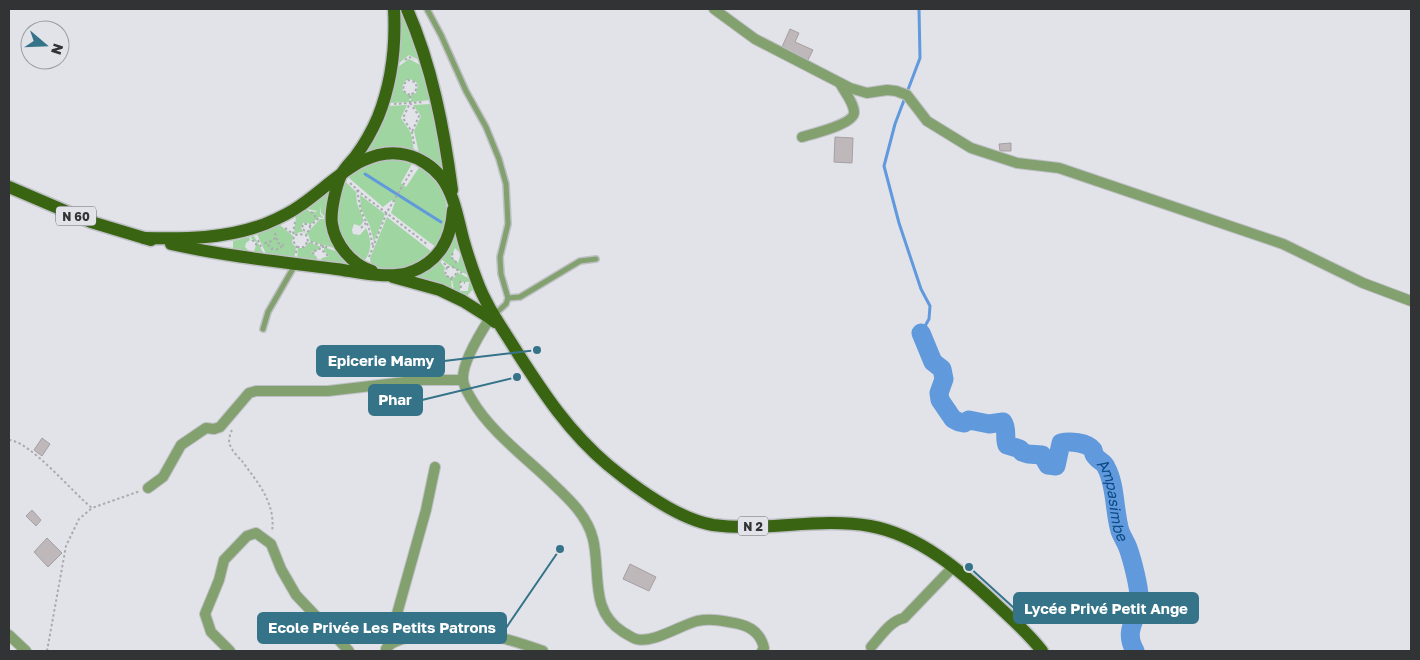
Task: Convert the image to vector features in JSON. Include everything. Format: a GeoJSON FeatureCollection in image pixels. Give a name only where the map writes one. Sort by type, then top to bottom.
{"type":"FeatureCollection","features":[{"type":"Feature","properties":{"kind":"main road"},"geometry":{"type":"LineString","coordinates":[[394,9],[395,36],[391,70],[382,106],[366,141],[341,174],[334,202],[331,220],[337,241],[346,253],[363,268],[457,293],[492,316]]}},
{"type":"Feature","properties":{"kind":"main road"},"geometry":{"type":"LineString","coordinates":[[407,9],[428,64],[437,102],[453,201],[466,249],[492,316]]}},
{"type":"Feature","properties":{"kind":"main road"},"geometry":{"type":"LineString","coordinates":[[387,153],[405,154],[418,159],[431,168],[442,178],[453,201],[449,238],[438,254],[414,271],[405,274],[384,275],[268,261],[204,251],[144,238],[192,239],[249,235],[299,207],[341,174],[366,158],[387,153]]}},
{"type":"Feature","properties":{"kind":"main road","name":"N 60"},"geometry":{"type":"LineString","coordinates":[[9,187],[91,222],[144,238]]}},
{"type":"Feature","properties":{"kind":"main road","name":"N 2"},"geometry":{"type":"LineString","coordinates":[[492,316],[504,331],[552,405],[578,438],[608,464],[670,508],[686,516],[713,524],[744,526],[834,523],[872,527],[899,534],[920,545],[953,567],[1008,615],[1029,635],[1042,651]]}},
{"type":"Feature","properties":{"kind":"street"},"geometry":{"type":"LineString","coordinates":[[714,9],[755,39],[840,83],[867,94],[887,90],[896,91],[907,96],[927,121],[971,148],[1017,163],[1059,168],[1283,244],[1363,283],[1411,301]]}},
{"type":"Feature","properties":{"kind":"street"},"geometry":{"type":"LineString","coordinates":[[802,137],[848,122],[854,116],[854,110],[840,83]]}},
{"type":"Feature","properties":{"kind":"street"},"geometry":{"type":"LineString","coordinates":[[492,316],[476,341],[466,363],[463,380],[468,393],[477,409],[490,425],[571,501],[585,519],[593,538],[600,600],[605,614],[613,626],[636,639],[646,640],[698,621],[718,619],[744,625],[754,631],[762,638],[765,650]]}},
{"type":"Feature","properties":{"kind":"street"},"geometry":{"type":"LineString","coordinates":[[148,488],[163,477],[181,445],[206,428],[214,429],[220,427],[249,393],[256,391],[328,391],[422,380],[463,380]]}},
{"type":"Feature","properties":{"kind":"street"},"geometry":{"type":"LineString","coordinates":[[386,649],[426,510],[434,467]]}},
{"type":"Feature","properties":{"kind":"street"},"geometry":{"type":"LineString","coordinates":[[230,651],[211,632],[205,614],[219,580],[224,560],[247,536],[256,533],[271,544],[280,569],[296,595],[348,651]]}},
{"type":"Feature","properties":{"kind":"street"},"geometry":{"type":"LineString","coordinates":[[871,647],[890,625],[898,619],[904,618],[953,567]]}},
{"type":"Feature","properties":{"kind":"street"},"geometry":{"type":"LineString","coordinates":[[386,649],[399,640],[447,631],[477,633],[512,640],[544,651]]}},
{"type":"Feature","properties":{"kind":"street"},"geometry":{"type":"LineString","coordinates":[[9,634],[26,651]]}},
{"type":"Feature","properties":{"kind":"lane"},"geometry":{"type":"LineString","coordinates":[[427,9],[466,91],[486,127],[499,159],[506,184],[508,224],[500,257],[501,274],[508,298],[506,304],[492,316]]}},
{"type":"Feature","properties":{"kind":"lane"},"geometry":{"type":"LineString","coordinates":[[508,298],[520,297],[580,261],[596,259]]}},
{"type":"Feature","properties":{"kind":"lane"},"geometry":{"type":"LineString","coordinates":[[263,329],[268,312],[295,264]]}},
{"type":"Feature","properties":{"kind":"path"},"geometry":{"type":"LineString","coordinates":[[391,70],[409,57],[428,64]]}},
{"type":"Feature","properties":{"kind":"path"},"geometry":{"type":"LineString","coordinates":[[408,80],[415,82],[417,87],[415,92],[410,94],[403,90],[404,84],[408,80]]}},
{"type":"Feature","properties":{"kind":"path"},"geometry":{"type":"LineString","coordinates":[[369,257],[387,212],[418,159],[412,132],[403,118],[410,103],[410,94]]}},
{"type":"Feature","properties":{"kind":"path"},"geometry":{"type":"LineString","coordinates":[[382,106],[437,102]]}},
{"type":"Feature","properties":{"kind":"path"},"geometry":{"type":"LineString","coordinates":[[410,103],[419,116],[412,132]]}},
{"type":"Feature","properties":{"kind":"path"},"geometry":{"type":"LineString","coordinates":[[341,174],[438,254],[439,259],[447,267],[445,275],[451,278],[457,293]]}},
{"type":"Feature","properties":{"kind":"path"},"geometry":{"type":"LineString","coordinates":[[357,189],[360,211],[370,228],[373,247]]}},
{"type":"Feature","properties":{"kind":"path"},"geometry":{"type":"LineString","coordinates":[[315,222],[315,215],[307,209],[316,212]]}},
{"type":"Feature","properties":{"kind":"path"},"geometry":{"type":"LineString","coordinates":[[310,226],[319,218],[331,220]]}},
{"type":"Feature","properties":{"kind":"path"},"geometry":{"type":"LineString","coordinates":[[275,220],[278,243],[284,245],[272,254],[272,248],[265,243],[272,241],[276,236]]}},
{"type":"Feature","properties":{"kind":"path"},"geometry":{"type":"LineString","coordinates":[[361,228],[367,223]]}},
{"type":"Feature","properties":{"kind":"path"},"geometry":{"type":"LineString","coordinates":[[301,233],[306,235],[308,241],[306,245],[300,248],[296,246],[293,240],[294,236],[301,233]]}},
{"type":"Feature","properties":{"kind":"path"},"geometry":{"type":"LineString","coordinates":[[249,235],[255,241],[256,245],[253,250]]}},
{"type":"Feature","properties":{"kind":"path"},"geometry":{"type":"LineString","coordinates":[[249,235],[268,261]]}},
{"type":"Feature","properties":{"kind":"path"},"geometry":{"type":"LineString","coordinates":[[308,241],[346,253]]}},
{"type":"Feature","properties":{"kind":"path"},"geometry":{"type":"LineString","coordinates":[[317,256],[312,252],[323,246]]}},
{"type":"Feature","properties":{"kind":"path"},"geometry":{"type":"LineString","coordinates":[[451,278],[456,275],[456,270]]}},
{"type":"Feature","properties":{"kind":"path"},"geometry":{"type":"LineString","coordinates":[[457,293],[460,282],[468,283]]}},
{"type":"Feature","properties":{"kind":"path"},"geometry":{"type":"LineString","coordinates":[[234,427],[230,436],[230,445],[270,503],[273,525],[271,544]]}},
{"type":"Feature","properties":{"kind":"path"},"geometry":{"type":"LineString","coordinates":[[9,440],[15,440],[28,449],[92,508]]}},
{"type":"Feature","properties":{"kind":"path"},"geometry":{"type":"LineString","coordinates":[[47,651],[66,546],[79,519],[92,508],[148,488]]}},
{"type":"Feature","properties":{"kind":"green space"},"geometry":{"type":"Polygon","coordinates":[[[400,12],[402,12],[419,60],[409,55],[398,64],[401,33],[400,12]]]}},
{"type":"Feature","properties":{"kind":"green space"},"geometry":{"type":"Polygon","coordinates":[[[409,59],[422,66],[430,100],[411,102],[411,95],[416,93],[418,85],[410,79],[405,81],[402,87],[403,91],[410,96],[409,102],[389,103],[398,67],[409,59]]]}},
{"type":"Feature","properties":{"kind":"green space"},"geometry":{"type":"Polygon","coordinates":[[[431,104],[443,170],[419,153],[414,131],[421,116],[413,105],[431,104]]]}},
{"type":"Feature","properties":{"kind":"green space"},"geometry":{"type":"Polygon","coordinates":[[[407,105],[401,118],[411,133],[414,151],[389,147],[363,153],[388,106],[407,105]]]}},
{"type":"Feature","properties":{"kind":"green space"},"geometry":{"type":"Polygon","coordinates":[[[394,158],[413,162],[401,183],[406,187],[420,166],[433,177],[442,192],[447,209],[447,218],[445,229],[437,248],[391,213],[395,202],[392,200],[383,207],[349,178],[359,169],[370,164],[394,158]]]}},
{"type":"Feature","properties":{"kind":"green space"},"geometry":{"type":"Polygon","coordinates":[[[346,182],[356,192],[357,203],[364,221],[360,226],[354,224],[353,234],[360,235],[366,228],[369,237],[370,250],[364,261],[348,248],[340,232],[338,205],[346,182]]]}},
{"type":"Feature","properties":{"kind":"green space"},"geometry":{"type":"Polygon","coordinates":[[[330,192],[326,218],[321,213],[321,206],[320,214],[324,218],[319,217],[310,225],[303,223],[301,228],[303,232],[294,235],[296,216],[306,209],[315,215],[310,211],[317,211],[307,209],[330,192]]]}},
{"type":"Feature","properties":{"kind":"green space"},"geometry":{"type":"Polygon","coordinates":[[[360,195],[385,214],[374,242],[370,226],[361,209],[360,195]]]}},
{"type":"Feature","properties":{"kind":"green space"},"geometry":{"type":"Polygon","coordinates":[[[387,217],[432,252],[411,266],[396,270],[371,265],[370,258],[387,217]]]}},
{"type":"Feature","properties":{"kind":"green space"},"geometry":{"type":"Polygon","coordinates":[[[320,219],[326,219],[337,249],[310,241],[309,236],[304,232],[307,233],[320,219]]]}},
{"type":"Feature","properties":{"kind":"green space"},"geometry":{"type":"Polygon","coordinates":[[[280,225],[293,236],[292,243],[296,247],[294,260],[267,256],[257,234],[280,225]]]}},
{"type":"Feature","properties":{"kind":"green space"},"geometry":{"type":"Polygon","coordinates":[[[456,230],[462,251],[460,253],[455,248],[451,257],[458,263],[461,253],[470,276],[450,266],[440,258],[450,247],[456,230]]]}},
{"type":"Feature","properties":{"kind":"green space"},"geometry":{"type":"Polygon","coordinates":[[[254,236],[265,256],[233,250],[233,241],[249,237],[250,240],[246,243],[245,247],[249,251],[254,251],[257,243],[250,237],[254,236]]]}},
{"type":"Feature","properties":{"kind":"green space"},"geometry":{"type":"Polygon","coordinates":[[[309,242],[321,247],[311,252],[317,257],[317,262],[297,260],[298,248],[304,248],[309,242]]]}},
{"type":"Feature","properties":{"kind":"green space"},"geometry":{"type":"Polygon","coordinates":[[[324,247],[338,252],[353,267],[319,263],[322,258],[329,256],[324,251],[324,247]]]}},
{"type":"Feature","properties":{"kind":"green space"},"geometry":{"type":"Polygon","coordinates":[[[439,260],[445,268],[445,275],[451,278],[452,290],[409,278],[439,260]]]}},
{"type":"Feature","properties":{"kind":"green space"},"geometry":{"type":"Polygon","coordinates":[[[457,272],[472,280],[460,282],[460,291],[468,291],[469,283],[473,281],[475,287],[466,297],[454,291],[452,279],[456,276],[457,272]]]}},
{"type":"Feature","properties":{"kind":"building"},"geometry":{"type":"Polygon","coordinates":[[[790,29],[799,33],[795,42],[813,50],[808,60],[782,47],[790,29]]]}},
{"type":"Feature","properties":{"kind":"building"},"geometry":{"type":"Polygon","coordinates":[[[835,137],[853,138],[852,163],[834,162],[835,137]]]}},
{"type":"Feature","properties":{"kind":"building"},"geometry":{"type":"Polygon","coordinates":[[[1011,143],[1011,151],[1000,151],[999,144],[1011,143]]]}},
{"type":"Feature","properties":{"kind":"building"},"geometry":{"type":"Polygon","coordinates":[[[42,438],[50,444],[42,456],[34,450],[42,438]]]}},
{"type":"Feature","properties":{"kind":"building"},"geometry":{"type":"Polygon","coordinates":[[[32,510],[41,520],[36,526],[26,516],[32,510]]]}},
{"type":"Feature","properties":{"kind":"building"},"geometry":{"type":"Polygon","coordinates":[[[47,538],[62,553],[48,567],[34,552],[47,538]]]}},
{"type":"Feature","properties":{"kind":"building"},"geometry":{"type":"Polygon","coordinates":[[[630,564],[656,577],[649,591],[623,579],[630,564]]]}},
{"type":"Feature","properties":{"kind":"waterway"},"geometry":{"type":"LineString","coordinates":[[919,9],[920,58],[895,124],[884,166],[899,223],[921,289],[930,306],[929,319],[921,333]]}},
{"type":"Feature","properties":{"kind":"waterway"},"geometry":{"type":"LineString","coordinates":[[365,174],[441,222]]}},
{"type":"Feature","properties":{"kind":"waterway","name":"Ampasimbe"},"geometry":{"type":"LineString","coordinates":[[921,333],[933,362],[942,369],[944,379],[939,393],[940,400],[953,419],[964,423],[969,420],[989,424],[1003,422],[1007,445],[1028,454],[1042,455],[1048,465],[1056,466],[1061,443],[1069,442],[1087,445],[1105,465],[1112,482],[1120,531],[1130,553],[1138,586],[1139,605],[1130,636],[1135,651]]}},
{"type":"Feature","properties":{"kind":"place","name":"Epicerie Mamy"},"geometry":{"type":"Point","coordinates":[537,350]}},
{"type":"Feature","properties":{"kind":"place","name":"Phar"},"geometry":{"type":"Point","coordinates":[517,377]}},
{"type":"Feature","properties":{"kind":"place","name":"Ecole Privée Les Petits Patrons"},"geometry":{"type":"Point","coordinates":[560,549]}},
{"type":"Feature","properties":{"kind":"place","name":"Lycée Privé Petit Ange"},"geometry":{"type":"Point","coordinates":[969,567]}}]}
